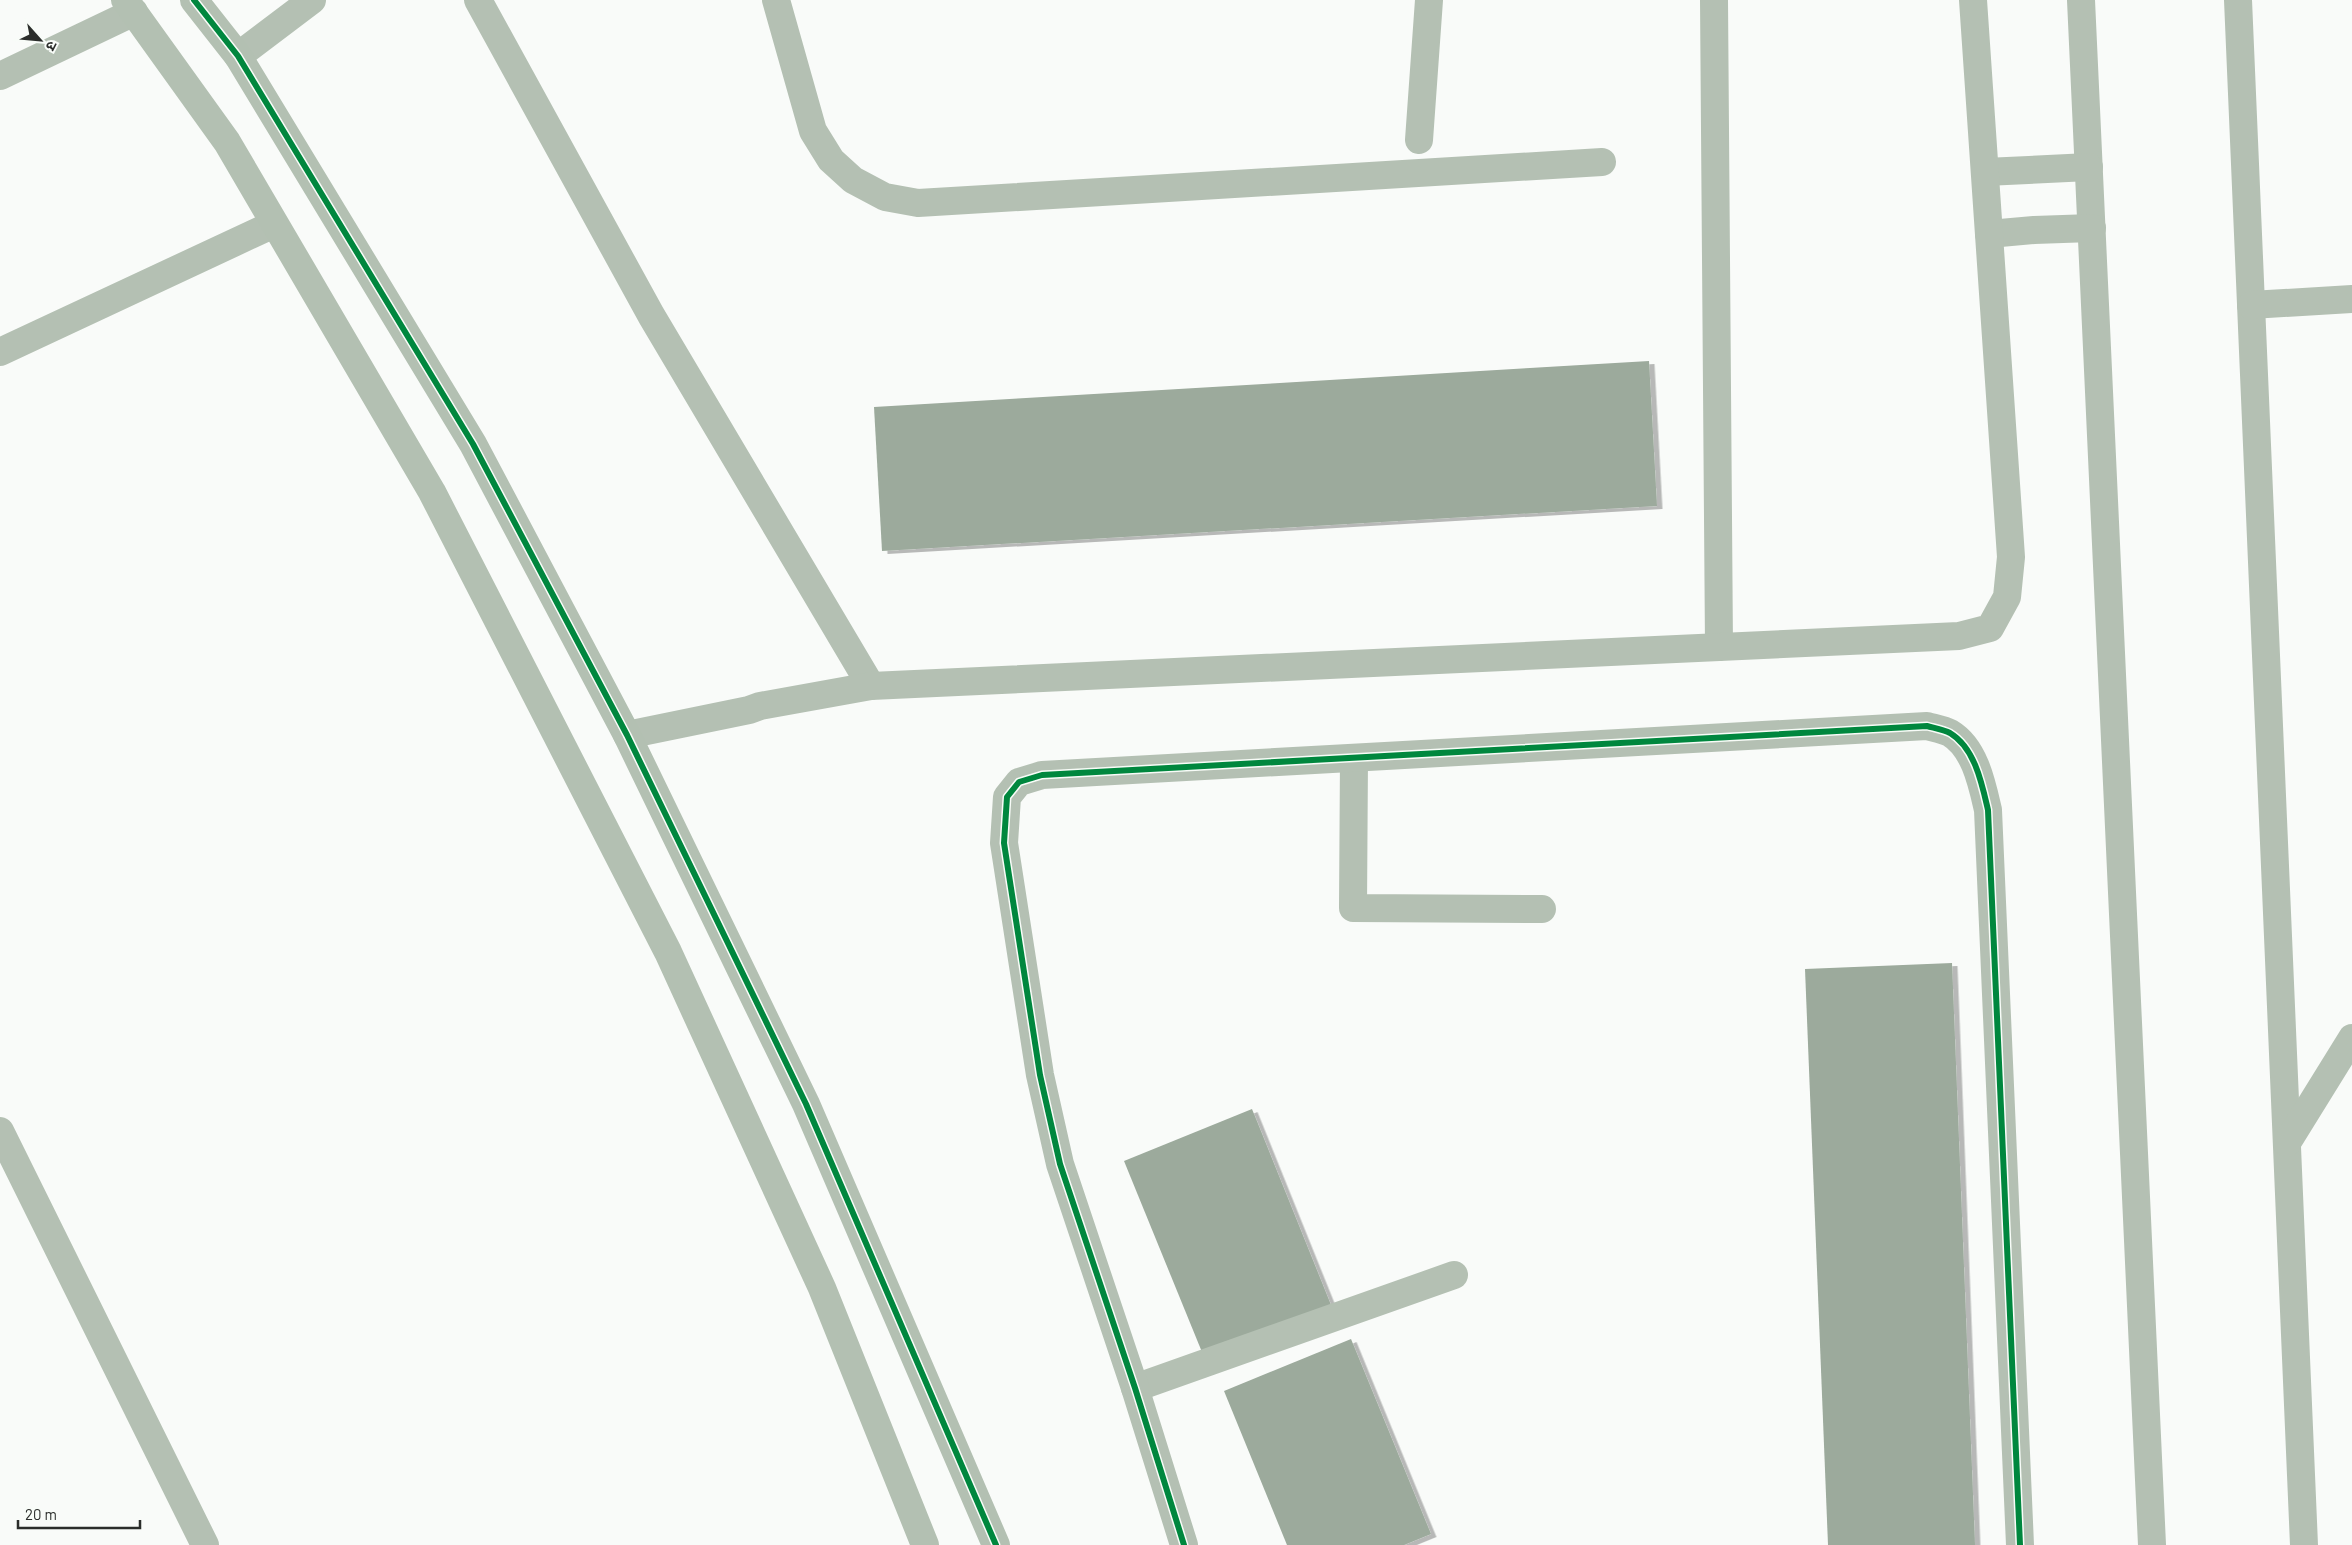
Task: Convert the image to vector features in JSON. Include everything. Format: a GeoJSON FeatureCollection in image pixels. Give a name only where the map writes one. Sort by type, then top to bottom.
{"type":"FeatureCollection","features":[{"type":"Feature","properties":{"kind":"street"},"geometry":{"type":"LineString","coordinates":[[194,0],[238,56],[473,444],[627,734],[806,1104],[996,1545]]}},
{"type":"Feature","properties":{"kind":"street"},"geometry":{"type":"LineString","coordinates":[[238,56],[312,0]]}},
{"type":"Feature","properties":{"kind":"street"},"geometry":{"type":"LineString","coordinates":[[478,0],[651,315],[870,686]]}},
{"type":"Feature","properties":{"kind":"street"},"geometry":{"type":"LineString","coordinates":[[776,0],[813,131],[831,160],[853,180],[885,197],[918,203],[1602,162]]}},
{"type":"Feature","properties":{"kind":"street"},"geometry":{"type":"LineString","coordinates":[[1419,140],[1429,0]]}},
{"type":"Feature","properties":{"kind":"street"},"geometry":{"type":"LineString","coordinates":[[1714,0],[1719,647]]}},
{"type":"Feature","properties":{"kind":"street"},"geometry":{"type":"LineString","coordinates":[[627,734],[749,710],[760,706],[870,686],[1959,636],[1990,628],[2007,597],[2011,557],[1974,0]]}},
{"type":"Feature","properties":{"kind":"street"},"geometry":{"type":"LineString","coordinates":[[2082,0],[2152,1545]]}},
{"type":"Feature","properties":{"kind":"street"},"geometry":{"type":"LineString","coordinates":[[2238,0],[2304,1545]]}},
{"type":"Feature","properties":{"kind":"street"},"geometry":{"type":"LineString","coordinates":[[0,76],[130,6],[227,142],[432,492],[668,952],[822,1288],[925,1545]]}},
{"type":"Feature","properties":{"kind":"street"},"geometry":{"type":"LineString","coordinates":[[1985,172],[2089,167]]}},
{"type":"Feature","properties":{"kind":"street"},"geometry":{"type":"LineString","coordinates":[[0,352],[274,224]]}},
{"type":"Feature","properties":{"kind":"street"},"geometry":{"type":"LineString","coordinates":[[1989,234],[2092,228]]}},
{"type":"Feature","properties":{"kind":"street"},"geometry":{"type":"LineString","coordinates":[[2251,305],[2352,299]]}},
{"type":"Feature","properties":{"kind":"street"},"geometry":{"type":"LineString","coordinates":[[1184,1545],[1135,1388],[1060,1164],[1040,1075],[1004,843],[1004,821],[1008,797],[1020,782],[1042,775],[1927,726],[1950,733],[1968,752],[1980,776],[1988,810],[2020,1545]]}},
{"type":"Feature","properties":{"kind":"street"},"geometry":{"type":"LineString","coordinates":[[1354,758],[1353,908],[1542,909]]}},
{"type":"Feature","properties":{"kind":"street"},"geometry":{"type":"LineString","coordinates":[[2286,1143],[2352,1038]]}},
{"type":"Feature","properties":{"kind":"street"},"geometry":{"type":"LineString","coordinates":[[0,1132],[205,1545]]}},
{"type":"Feature","properties":{"kind":"street"},"geometry":{"type":"LineString","coordinates":[[1135,1388],[1454,1275]]}},
{"type":"Feature","properties":{"kind":"building"},"geometry":{"type":"Polygon","coordinates":[[[1649,361],[1657,506],[882,551],[874,407],[1649,361]]]}},
{"type":"Feature","properties":{"kind":"building"},"geometry":{"type":"Polygon","coordinates":[[[1952,963],[1975,1545],[1828,1545],[1805,969],[1952,963]]]}},
{"type":"Feature","properties":{"kind":"building"},"geometry":{"type":"Polygon","coordinates":[[[1252,1109],[1331,1305],[1204,1357],[1124,1161],[1252,1109]]]}},
{"type":"Feature","properties":{"kind":"building"},"geometry":{"type":"Polygon","coordinates":[[[1351,1339],[1431,1534],[1404,1545],[1287,1545],[1224,1391],[1351,1339]]]}},
{"type":"Feature","properties":{"kind":"cycle path"},"geometry":{"type":"LineString","coordinates":[[194,0],[238,56],[473,444],[627,735],[806,1104],[996,1545]]}},
{"type":"Feature","properties":{"kind":"cycle path"},"geometry":{"type":"LineString","coordinates":[[1184,1545],[1135,1388],[1060,1164],[1040,1075],[1004,843],[1007,797],[1019,782],[1042,775],[1927,726],[1950,733],[1966,748],[1976,767],[1988,810],[2020,1545]]}}]}
